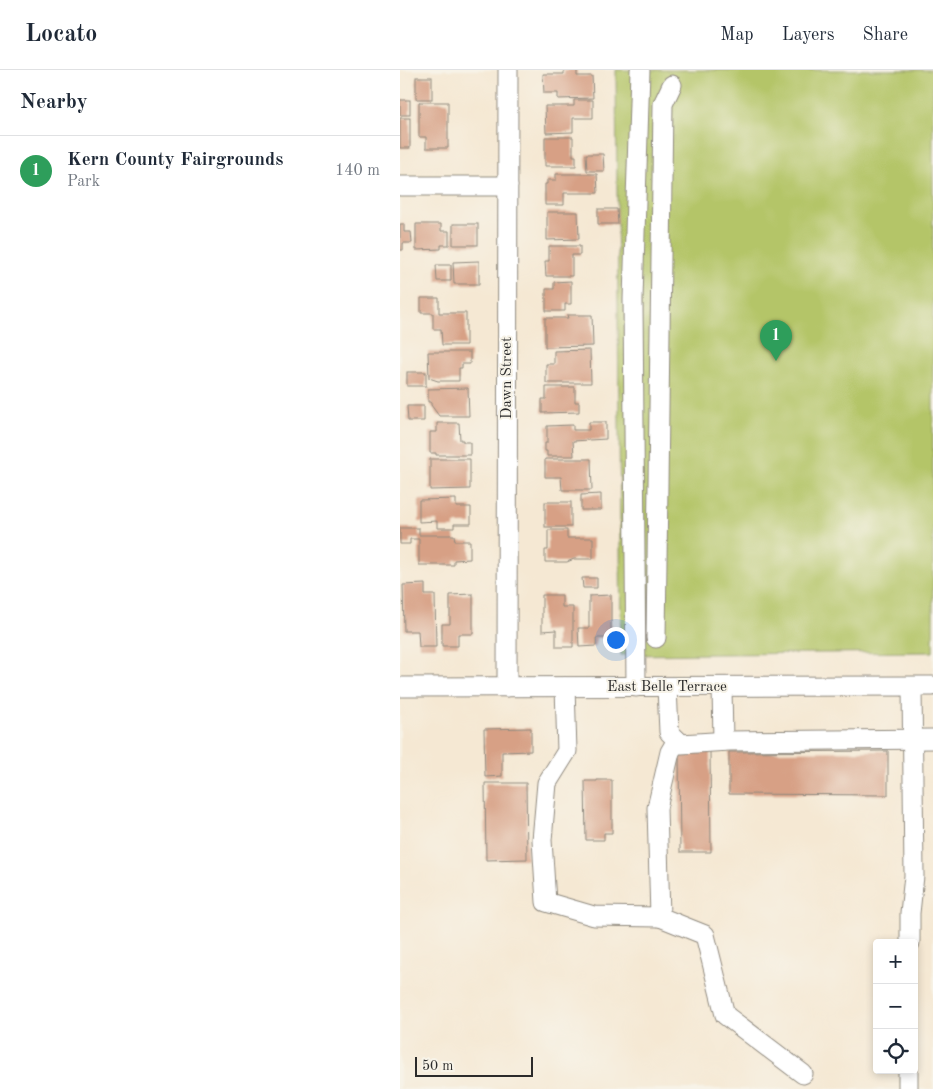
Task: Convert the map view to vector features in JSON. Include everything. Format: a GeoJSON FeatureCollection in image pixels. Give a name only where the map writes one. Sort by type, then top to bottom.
{"type":"FeatureCollection","features":[{"type":"Feature","properties":{"kind":"street","name":"Dawn Street"},"geometry":{"type":"LineString","coordinates":[[507,687],[508,70]]}},
{"type":"Feature","properties":{"kind":"street"},"geometry":{"type":"LineString","coordinates":[[636,687],[633,299],[640,70]]}},
{"type":"Feature","properties":{"kind":"street"},"geometry":{"type":"LineString","coordinates":[[656,638],[663,104],[672,84]]}},
{"type":"Feature","properties":{"kind":"street"},"geometry":{"type":"LineString","coordinates":[[400,186],[508,186]]}},
{"type":"Feature","properties":{"kind":"street"},"geometry":{"type":"LineString","coordinates":[[667,686],[669,732],[680,744],[723,741],[933,739]]}},
{"type":"Feature","properties":{"kind":"street"},"geometry":{"type":"LineString","coordinates":[[722,686],[723,741]]}},
{"type":"Feature","properties":{"kind":"street"},"geometry":{"type":"LineString","coordinates":[[910,939],[910,913],[914,876],[912,686]]}},
{"type":"Feature","properties":{"kind":"street","name":"East Belle Terrace"},"geometry":{"type":"LineString","coordinates":[[400,687],[933,686]]}},
{"type":"Feature","properties":{"kind":"street"},"geometry":{"type":"LineString","coordinates":[[565,687],[567,751],[547,783],[542,840],[546,902],[594,916],[660,918],[705,936],[725,1015],[803,1074]]}},
{"type":"Feature","properties":{"kind":"street"},"geometry":{"type":"LineString","coordinates":[[660,918],[658,808],[670,752],[677,740]]}},
{"type":"Feature","properties":{"kind":"street"},"geometry":{"type":"LineString","coordinates":[[908,1074],[908,1089]]}},
{"type":"Feature","properties":{"kind":"green space"},"geometry":{"type":"Polygon","coordinates":[[[616,70],[933,70],[933,652],[621,655],[616,70]]]}},
{"type":"Feature","properties":{"kind":"building"},"geometry":{"type":"Polygon","coordinates":[[[564,70],[577,70],[577,76],[592,76],[593,98],[558,99],[558,93],[544,93],[543,74],[564,74],[564,70]]]}},
{"type":"Feature","properties":{"kind":"building"},"geometry":{"type":"Polygon","coordinates":[[[416,77],[432,77],[432,99],[416,99],[416,77]]]}},
{"type":"Feature","properties":{"kind":"building"},"geometry":{"type":"Polygon","coordinates":[[[400,100],[410,100],[410,115],[400,115],[400,100]]]}},
{"type":"Feature","properties":{"kind":"building"},"geometry":{"type":"Polygon","coordinates":[[[574,100],[593,100],[593,118],[573,118],[573,132],[546,133],[545,106],[574,106],[574,100]]]}},
{"type":"Feature","properties":{"kind":"building"},"geometry":{"type":"Polygon","coordinates":[[[419,102],[448,102],[448,148],[426,148],[426,137],[419,137],[419,102]]]}},
{"type":"Feature","properties":{"kind":"building"},"geometry":{"type":"Polygon","coordinates":[[[400,118],[410,118],[410,148],[400,148],[400,118]]]}},
{"type":"Feature","properties":{"kind":"building"},"geometry":{"type":"Polygon","coordinates":[[[545,137],[573,137],[573,156],[576,156],[576,166],[545,166],[545,137]]]}},
{"type":"Feature","properties":{"kind":"building"},"geometry":{"type":"Polygon","coordinates":[[[586,154],[603,154],[604,171],[587,171],[586,154]]]}},
{"type":"Feature","properties":{"kind":"building"},"geometry":{"type":"Polygon","coordinates":[[[556,174],[597,174],[598,193],[564,193],[564,205],[545,205],[545,184],[547,184],[547,180],[556,180],[556,174]]]}},
{"type":"Feature","properties":{"kind":"building"},"geometry":{"type":"Polygon","coordinates":[[[598,209],[617,209],[618,224],[598,224],[598,209]]]}},
{"type":"Feature","properties":{"kind":"building"},"geometry":{"type":"Polygon","coordinates":[[[547,212],[578,212],[579,239],[547,240],[547,212]]]}},
{"type":"Feature","properties":{"kind":"building"},"geometry":{"type":"Polygon","coordinates":[[[400,224],[404,224],[404,232],[411,232],[412,243],[403,243],[403,250],[400,250],[400,224]]]}},
{"type":"Feature","properties":{"kind":"building"},"geometry":{"type":"Polygon","coordinates":[[[416,224],[441,224],[441,231],[449,231],[449,245],[441,245],[441,249],[416,250],[416,224]]]}},
{"type":"Feature","properties":{"kind":"building"},"geometry":{"type":"Polygon","coordinates":[[[453,224],[478,224],[478,245],[453,245],[453,224]]]}},
{"type":"Feature","properties":{"kind":"building"},"geometry":{"type":"Polygon","coordinates":[[[549,246],[580,246],[580,255],[572,255],[572,276],[546,276],[545,261],[549,261],[549,246]]]}},
{"type":"Feature","properties":{"kind":"building"},"geometry":{"type":"Polygon","coordinates":[[[479,261],[479,284],[454,284],[453,262],[479,261]]]}},
{"type":"Feature","properties":{"kind":"building"},"geometry":{"type":"Polygon","coordinates":[[[436,265],[451,265],[451,281],[437,281],[436,265]]]}},
{"type":"Feature","properties":{"kind":"building"},"geometry":{"type":"Polygon","coordinates":[[[571,281],[571,304],[565,304],[565,311],[546,311],[546,289],[554,289],[554,282],[571,281]]]}},
{"type":"Feature","properties":{"kind":"building"},"geometry":{"type":"Polygon","coordinates":[[[421,298],[439,298],[439,313],[466,313],[466,345],[442,345],[441,329],[433,329],[433,313],[421,313],[421,298]]]}},
{"type":"Feature","properties":{"kind":"building"},"geometry":{"type":"Polygon","coordinates":[[[567,315],[592,315],[593,346],[545,347],[545,318],[568,318],[567,315]]]}},
{"type":"Feature","properties":{"kind":"building"},"geometry":{"type":"Polygon","coordinates":[[[590,350],[591,383],[546,383],[546,364],[554,364],[554,351],[590,350]]]}},
{"type":"Feature","properties":{"kind":"building"},"geometry":{"type":"Polygon","coordinates":[[[428,352],[470,352],[470,364],[462,364],[462,368],[459,368],[459,381],[438,381],[429,378],[428,352]]]}},
{"type":"Feature","properties":{"kind":"building"},"geometry":{"type":"Polygon","coordinates":[[[407,372],[426,372],[426,386],[407,386],[407,372]]]}},
{"type":"Feature","properties":{"kind":"building"},"geometry":{"type":"Polygon","coordinates":[[[546,387],[575,387],[575,402],[579,402],[579,412],[542,413],[542,399],[546,399],[546,387]]]}},
{"type":"Feature","properties":{"kind":"building"},"geometry":{"type":"Polygon","coordinates":[[[468,388],[469,416],[439,416],[431,402],[428,402],[428,389],[468,388]]]}},
{"type":"Feature","properties":{"kind":"building"},"geometry":{"type":"Polygon","coordinates":[[[407,406],[424,406],[424,421],[408,421],[407,406]]]}},
{"type":"Feature","properties":{"kind":"building"},"geometry":{"type":"Polygon","coordinates":[[[589,422],[606,422],[606,439],[573,441],[574,456],[547,456],[545,443],[547,443],[547,426],[573,425],[573,430],[589,430],[589,422]]]}},
{"type":"Feature","properties":{"kind":"building"},"geometry":{"type":"Polygon","coordinates":[[[437,423],[459,423],[460,440],[470,442],[470,455],[436,455],[436,453],[430,453],[430,432],[437,432],[437,423]]]}},
{"type":"Feature","properties":{"kind":"building"},"geometry":{"type":"Polygon","coordinates":[[[430,459],[470,459],[470,489],[430,490],[430,459]]]}},
{"type":"Feature","properties":{"kind":"building"},"geometry":{"type":"Polygon","coordinates":[[[545,459],[591,459],[592,490],[562,490],[561,477],[545,477],[545,459]]]}},
{"type":"Feature","properties":{"kind":"building"},"geometry":{"type":"Polygon","coordinates":[[[601,494],[601,510],[581,510],[581,495],[601,494]]]}},
{"type":"Feature","properties":{"kind":"building"},"geometry":{"type":"Polygon","coordinates":[[[456,499],[456,507],[471,507],[471,524],[454,524],[454,528],[437,528],[437,521],[419,522],[419,500],[456,499]]]}},
{"type":"Feature","properties":{"kind":"building"},"geometry":{"type":"Polygon","coordinates":[[[545,502],[571,502],[571,527],[545,527],[545,502]]]}},
{"type":"Feature","properties":{"kind":"building"},"geometry":{"type":"Polygon","coordinates":[[[400,528],[419,528],[419,535],[454,535],[455,541],[470,541],[470,559],[454,560],[454,565],[419,565],[419,539],[410,539],[410,544],[400,544],[400,528]]]}},
{"type":"Feature","properties":{"kind":"building"},"geometry":{"type":"Polygon","coordinates":[[[548,530],[567,530],[567,538],[593,538],[593,559],[545,562],[545,550],[548,550],[548,530]]]}},
{"type":"Feature","properties":{"kind":"building"},"geometry":{"type":"Polygon","coordinates":[[[582,578],[597,578],[597,588],[583,588],[582,578]]]}},
{"type":"Feature","properties":{"kind":"building"},"geometry":{"type":"Polygon","coordinates":[[[425,584],[425,595],[435,595],[436,647],[419,647],[418,631],[404,631],[403,585],[425,584]]]}},
{"type":"Feature","properties":{"kind":"building"},"geometry":{"type":"Polygon","coordinates":[[[473,594],[473,634],[458,634],[458,646],[442,646],[442,624],[450,624],[450,595],[473,594]]]}},
{"type":"Feature","properties":{"kind":"building"},"geometry":{"type":"Polygon","coordinates":[[[542,595],[562,595],[562,607],[573,607],[573,647],[556,647],[556,630],[542,631],[542,595]]]}},
{"type":"Feature","properties":{"kind":"building"},"geometry":{"type":"Polygon","coordinates":[[[611,595],[611,638],[596,638],[596,646],[579,647],[578,628],[589,628],[589,596],[611,595]]]}},
{"type":"Feature","properties":{"kind":"building"},"geometry":{"type":"Polygon","coordinates":[[[531,728],[531,751],[502,752],[502,776],[485,777],[484,729],[531,728]]]}},
{"type":"Feature","properties":{"kind":"building"},"geometry":{"type":"Polygon","coordinates":[[[679,751],[710,751],[711,852],[680,852],[679,751]]]}},
{"type":"Feature","properties":{"kind":"building"},"geometry":{"type":"Polygon","coordinates":[[[888,751],[888,795],[729,794],[729,752],[888,751]]]}},
{"type":"Feature","properties":{"kind":"building"},"geometry":{"type":"Polygon","coordinates":[[[612,780],[612,833],[604,833],[604,840],[586,840],[585,781],[612,780]]]}},
{"type":"Feature","properties":{"kind":"building"},"geometry":{"type":"Polygon","coordinates":[[[485,783],[526,783],[527,859],[486,860],[485,783]]]}},
{"type":"Feature","properties":{"kind":"place","name":"Kern County Fairgrounds"},"geometry":{"type":"Point","coordinates":[776,361]}}]}
